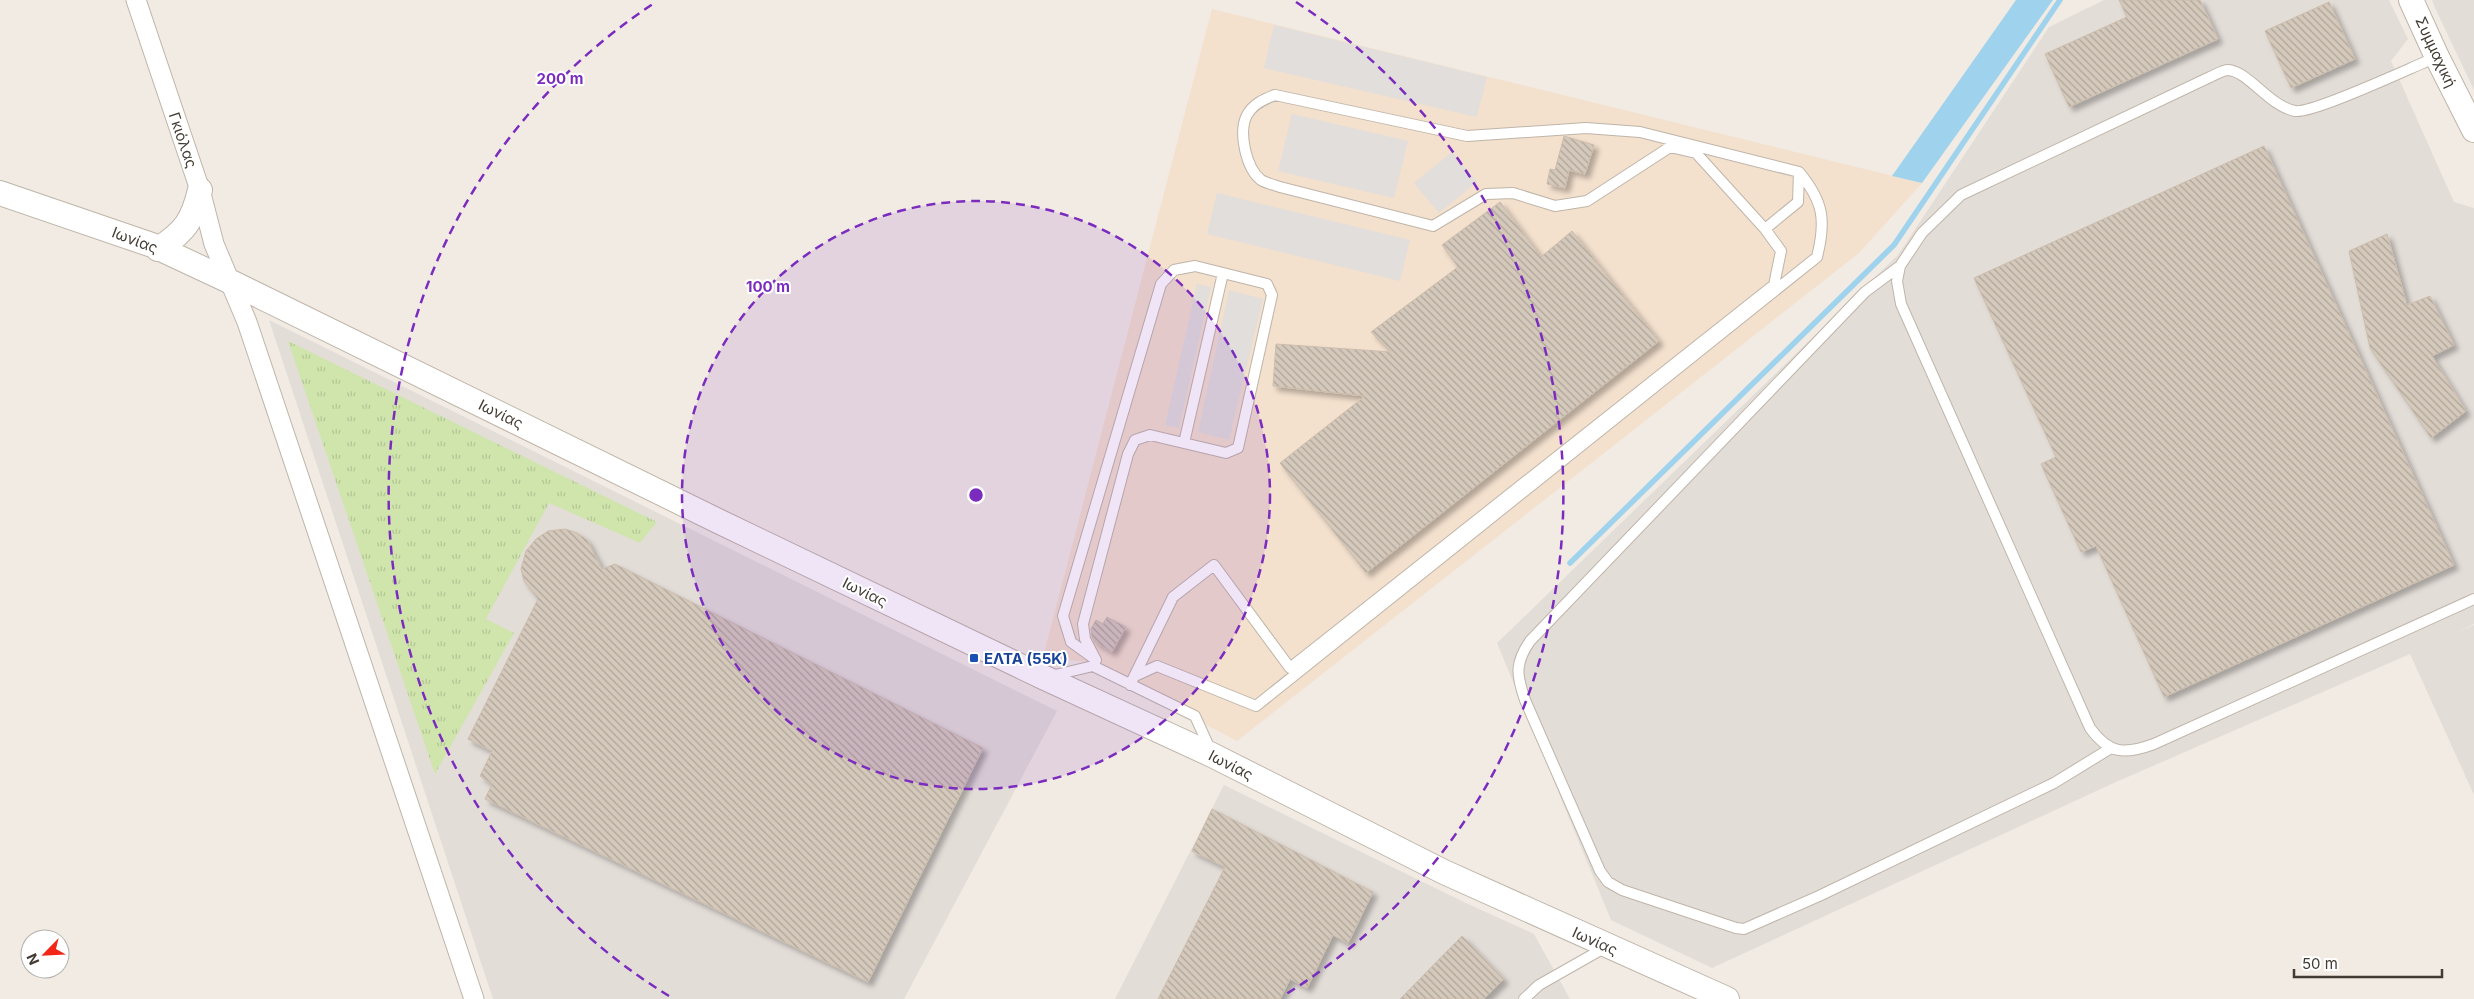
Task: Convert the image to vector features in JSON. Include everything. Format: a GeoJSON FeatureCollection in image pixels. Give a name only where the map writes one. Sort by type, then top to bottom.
{"type":"FeatureCollection","features":[{"type":"Feature","properties":{"kind":"street","name":"Γκιόλας"},"geometry":{"type":"LineString","coordinates":[[136,0],[200,190],[214,244],[248,322],[474,999]]}},
{"type":"Feature","properties":{"kind":"street","name":"Συμμαχική"},"geometry":{"type":"LineString","coordinates":[[2411,0],[2474,130]]}},
{"type":"Feature","properties":{"kind":"street"},"geometry":{"type":"LineString","coordinates":[[158,249],[176,238],[187,226],[195,211],[200,190]]}},
{"type":"Feature","properties":{"kind":"street","name":"Ιωνίας"},"geometry":{"type":"LineString","coordinates":[[0,193],[158,249],[230,281],[718,521],[1045,678],[1212,755],[1444,872],[1607,947],[1727,999]]}},
{"type":"Feature","properties":{"kind":"lane"},"geometry":{"type":"LineString","coordinates":[[2111,748],[2054,783],[2028,796],[1819,896],[1744,928],[1736,928],[1622,890],[1608,882],[1600,871],[1524,700],[1518,669],[1521,655],[1530,641],[1865,292],[1900,266],[1922,233],[1961,195],[2228,70],[2242,75],[2277,105],[2297,112],[2318,107],[2437,57]]}},
{"type":"Feature","properties":{"kind":"lane"},"geometry":{"type":"LineString","coordinates":[[1275,94],[1467,136],[1586,128],[1640,132],[1799,172],[1814,190],[1820,207],[1823,232],[1817,257],[1256,706],[1157,666],[1132,681],[1173,597],[1214,565],[1290,668],[1774,285],[1780,251],[1765,229],[1696,153],[1670,147],[1587,201],[1555,206],[1513,193],[1486,194],[1433,226],[1280,187],[1262,180],[1251,167],[1242,142],[1246,116],[1258,102],[1275,94]]}},
{"type":"Feature","properties":{"kind":"lane"},"geometry":{"type":"LineString","coordinates":[[1765,229],[1798,202],[1799,172]]}},
{"type":"Feature","properties":{"kind":"lane"},"geometry":{"type":"LineString","coordinates":[[1094,663],[1085,639],[1083,624],[1128,454],[1135,440],[1150,435],[1226,453],[1238,448],[1272,295],[1268,284],[1195,266],[1174,270],[1161,284],[1064,616],[1072,642],[1094,663],[1132,681],[1195,716],[1212,755]]}},
{"type":"Feature","properties":{"kind":"lane"},"geometry":{"type":"LineString","coordinates":[[1900,266],[1897,281],[1901,304],[2090,728],[2099,740],[2111,748],[2122,752],[2138,750],[2154,744],[2474,599]]}},
{"type":"Feature","properties":{"kind":"lane"},"geometry":{"type":"LineString","coordinates":[[1184,443],[1223,273]]}},
{"type":"Feature","properties":{"kind":"lane"},"geometry":{"type":"LineString","coordinates":[[1045,678],[1094,663]]}},
{"type":"Feature","properties":{"kind":"lane"},"geometry":{"type":"LineString","coordinates":[[1524,999],[1539,985],[1607,947]]}},
{"type":"Feature","properties":{"kind":"shaded area"},"geometry":{"type":"Polygon","coordinates":[[[2104,0],[2389,0],[2408,39],[2391,61],[2454,202],[2474,208],[2474,624],[2456,633],[2474,625],[2474,795],[2410,654],[2116,782],[1712,968],[1611,920],[1497,643],[1898,255],[2049,27],[2104,0]]]}},
{"type":"Feature","properties":{"kind":"shaded area"},"geometry":{"type":"Polygon","coordinates":[[[2432,0],[2474,0],[2474,90],[2435,8],[2432,0]]]}},
{"type":"Feature","properties":{"kind":"shaded area"},"geometry":{"type":"Polygon","coordinates":[[[1212,9],[1922,183],[1859,253],[1237,741],[1086,662],[1043,657],[1212,9]]]}},
{"type":"Feature","properties":{"kind":"shaded area"},"geometry":{"type":"Polygon","coordinates":[[[1274,25],[1487,77],[1477,117],[1264,68],[1274,25]]]}},
{"type":"Feature","properties":{"kind":"shaded area"},"geometry":{"type":"Polygon","coordinates":[[[1292,114],[1408,141],[1394,198],[1278,171],[1292,114]]]}},
{"type":"Feature","properties":{"kind":"shaded area"},"geometry":{"type":"Polygon","coordinates":[[[1452,152],[1477,182],[1439,213],[1414,183],[1452,152]]]}},
{"type":"Feature","properties":{"kind":"shaded area"},"geometry":{"type":"Polygon","coordinates":[[[1217,193],[1410,240],[1400,281],[1207,234],[1217,193]]]}},
{"type":"Feature","properties":{"kind":"shaded area"},"geometry":{"type":"Polygon","coordinates":[[[1197,284],[1211,287],[1179,428],[1165,425],[1197,284]]]}},
{"type":"Feature","properties":{"kind":"shaded area"},"geometry":{"type":"Polygon","coordinates":[[[1229,290],[1263,299],[1229,440],[1198,432],[1229,290]]]}},
{"type":"Feature","properties":{"kind":"shaded area"},"geometry":{"type":"Polygon","coordinates":[[[269,320],[1057,711],[904,999],[493,999],[269,320]]]}},
{"type":"Feature","properties":{"kind":"shaded area"},"geometry":{"type":"Polygon","coordinates":[[[1224,785],[1466,903],[1534,934],[1570,999],[1115,999],[1224,785]]]}},
{"type":"Feature","properties":{"kind":"green space"},"geometry":{"type":"Polygon","coordinates":[[[288,341],[657,522],[640,543],[549,503],[486,619],[514,633],[435,774],[288,341]]]}},
{"type":"Feature","properties":{"kind":"water"},"geometry":{"type":"Polygon","coordinates":[[[2016,0],[2053,0],[1922,183],[1892,176],[2016,0]]]}},
{"type":"Feature","properties":{"kind":"building"},"geometry":{"type":"Polygon","coordinates":[[[2119,0],[2200,0],[2218,39],[2069,107],[2045,54],[2127,17],[2119,0]]]}},
{"type":"Feature","properties":{"kind":"building"},"geometry":{"type":"Polygon","coordinates":[[[2329,2],[2355,59],[2291,88],[2265,31],[2329,2]]]}},
{"type":"Feature","properties":{"kind":"building"},"geometry":{"type":"Polygon","coordinates":[[[1564,136],[1594,145],[1585,174],[1569,170],[1565,188],[1547,184],[1550,169],[1555,170],[1564,136]]]}},
{"type":"Feature","properties":{"kind":"building"},"geometry":{"type":"Polygon","coordinates":[[[2264,146],[2454,565],[2164,697],[2096,546],[2081,552],[2041,464],[2056,457],[1974,278],[2264,146]]]}},
{"type":"Feature","properties":{"kind":"building"},"geometry":{"type":"Polygon","coordinates":[[[1500,202],[1541,257],[1572,231],[1659,341],[1366,573],[1280,463],[1365,396],[1273,386],[1276,344],[1391,352],[1371,332],[1458,267],[1442,245],[1500,202]]]}},
{"type":"Feature","properties":{"kind":"building"},"geometry":{"type":"Polygon","coordinates":[[[2387,234],[2407,305],[2430,296],[2454,345],[2432,356],[2466,411],[2431,438],[2370,348],[2349,251],[2387,234]]]}},
{"type":"Feature","properties":{"kind":"building"},"geometry":{"type":"Polygon","coordinates":[[[565,529],[577,533],[587,540],[602,569],[615,564],[983,748],[868,982],[485,799],[492,784],[480,776],[492,751],[468,739],[538,599],[524,581],[521,569],[526,551],[536,539],[548,531],[565,529]]]}},
{"type":"Feature","properties":{"kind":"building"},"geometry":{"type":"Polygon","coordinates":[[[1107,617],[1126,627],[1112,652],[1095,642],[1092,637],[1091,629],[1096,620],[1103,624],[1107,617]]]}},
{"type":"Feature","properties":{"kind":"building"},"geometry":{"type":"Polygon","coordinates":[[[1212,809],[1373,892],[1348,943],[1333,935],[1307,988],[1290,979],[1280,999],[1158,999],[1225,867],[1192,851],[1212,809]]]}},
{"type":"Feature","properties":{"kind":"building"},"geometry":{"type":"Polygon","coordinates":[[[1462,936],[1504,979],[1484,999],[1400,999],[1462,936]]]}},
{"type":"Feature","properties":{"kind":"waterway"},"geometry":{"type":"LineString","coordinates":[[1570,563],[1894,245],[2060,0]]}},
{"type":"Feature","properties":{"kind":"place","name":"ΕΛΤΑ (55Κ)"},"geometry":{"type":"Point","coordinates":[974,658]}}]}
